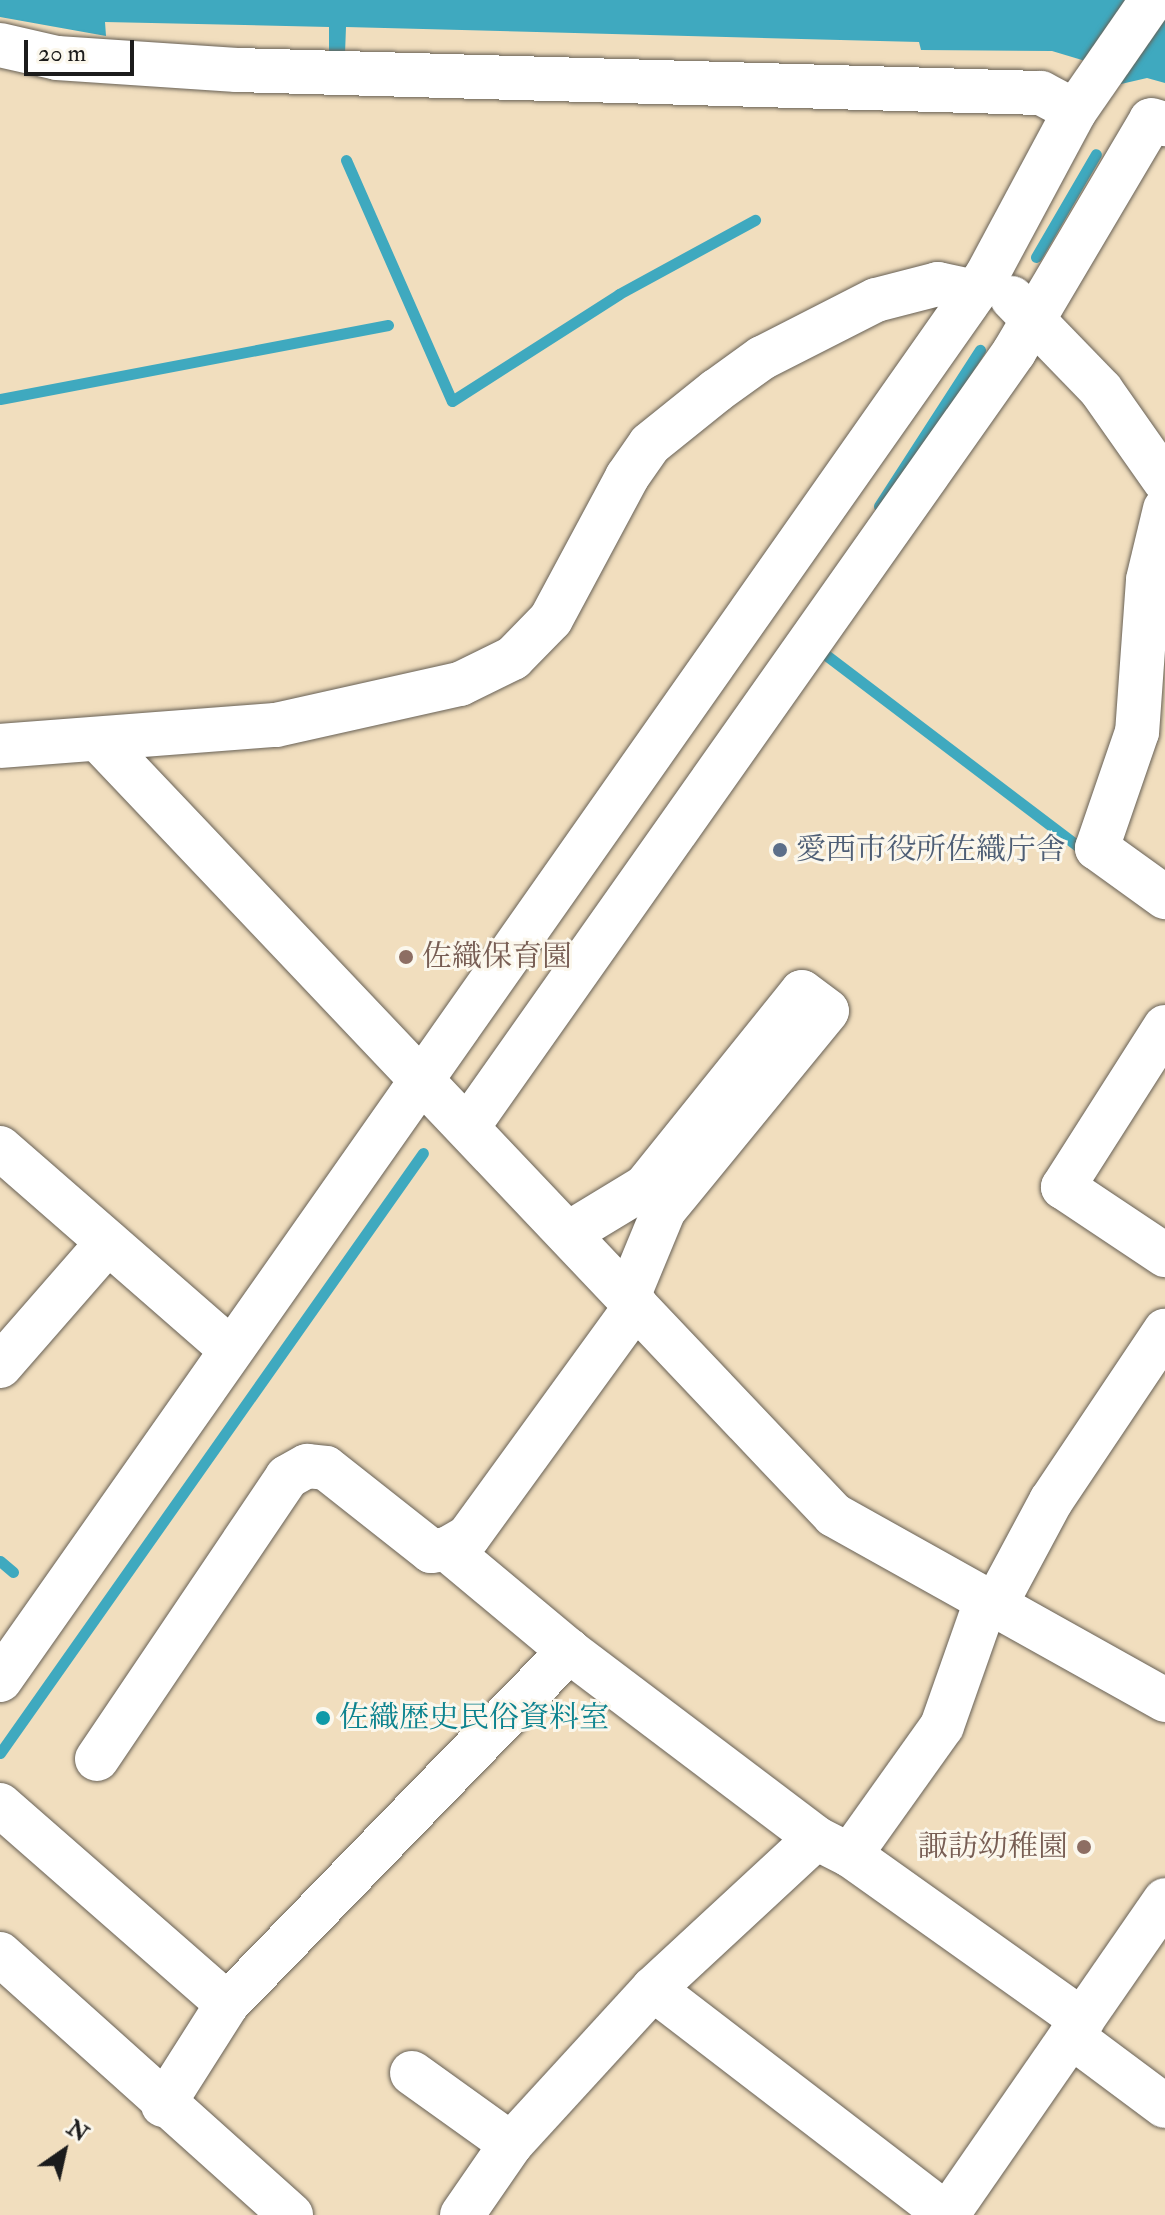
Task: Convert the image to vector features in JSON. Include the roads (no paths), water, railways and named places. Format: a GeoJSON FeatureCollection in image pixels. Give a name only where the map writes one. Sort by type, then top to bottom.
{"type":"FeatureCollection","features":[{"type":"Feature","properties":{"kind":"street"},"geometry":{"type":"LineString","coordinates":[[0,1680],[229,1348],[981,283],[1079,104],[1152,0]]}},
{"type":"Feature","properties":{"kind":"street"},"geometry":{"type":"LineString","coordinates":[[0,45],[57,58],[237,70],[1041,93],[1079,104]]}},
{"type":"Feature","properties":{"kind":"street"},"geometry":{"type":"LineString","coordinates":[[469,1125],[1014,352],[1031,316],[1151,120],[1165,124]]}},
{"type":"Feature","properties":{"kind":"street"},"geometry":{"type":"LineString","coordinates":[[0,746],[276,725],[399,702],[460,684],[513,658],[551,619],[627,477],[650,444],[762,358],[876,300],[938,284],[981,283],[1031,316],[1101,390],[1165,481]]}},
{"type":"Feature","properties":{"kind":"street"},"geometry":{"type":"LineString","coordinates":[[1165,509],[1148,580],[1137,732],[1097,848],[1165,897]]}},
{"type":"Feature","properties":{"kind":"street"},"geometry":{"type":"LineString","coordinates":[[99,740],[469,1125],[834,1515],[989,1606],[1165,1700]]}},
{"type":"Feature","properties":{"kind":"street"},"geometry":{"type":"LineString","coordinates":[[97,1759],[287,1477],[307,1466],[326,1468],[431,1551],[447,1549],[468,1537],[632,1301],[664,1210],[827,1011],[802,992],[645,1187],[569,1233]]}},
{"type":"Feature","properties":{"kind":"street"},"geometry":{"type":"LineString","coordinates":[[1165,1027],[1063,1187],[1165,1255]]}},
{"type":"Feature","properties":{"kind":"street"},"geometry":{"type":"LineString","coordinates":[[0,1148],[229,1348]]}},
{"type":"Feature","properties":{"kind":"street"},"geometry":{"type":"LineString","coordinates":[[0,1366],[108,1242]]}},
{"type":"Feature","properties":{"kind":"street"},"geometry":{"type":"LineString","coordinates":[[462,2215],[511,2144],[653,1989],[833,1847],[942,1726],[989,1606],[1051,1501],[1165,1331]]}},
{"type":"Feature","properties":{"kind":"street"},"geometry":{"type":"LineString","coordinates":[[447,1549],[569,1651],[1076,2028],[1165,2106]]}},
{"type":"Feature","properties":{"kind":"street"},"geometry":{"type":"LineString","coordinates":[[163,2105],[227,2004],[569,1651]]}},
{"type":"Feature","properties":{"kind":"street"},"geometry":{"type":"LineString","coordinates":[[0,1805],[227,2004]]}},
{"type":"Feature","properties":{"kind":"street"},"geometry":{"type":"LineString","coordinates":[[653,1989],[947,2215],[1165,1900]]}},
{"type":"Feature","properties":{"kind":"street"},"geometry":{"type":"LineString","coordinates":[[0,1954],[163,2105],[291,2215]]}},
{"type":"Feature","properties":{"kind":"street"},"geometry":{"type":"LineString","coordinates":[[412,2073],[511,2144]]}},
{"type":"Feature","properties":{"kind":"water"},"geometry":{"type":"Polygon","coordinates":[[[0,0],[1165,0],[1165,83],[1147,78],[1121,84],[1082,60],[1052,51],[921,50],[919,42],[346,27],[345,54],[329,53],[329,27],[105,22],[106,36],[0,17],[0,0]]]}},
{"type":"Feature","properties":{"kind":"waterway"},"geometry":{"type":"LineString","coordinates":[[1036,257],[1096,154]]}},
{"type":"Feature","properties":{"kind":"waterway"},"geometry":{"type":"LineString","coordinates":[[346,160],[452,401],[619,294],[755,220]]}},
{"type":"Feature","properties":{"kind":"waterway"},"geometry":{"type":"LineString","coordinates":[[0,399],[388,325]]}},
{"type":"Feature","properties":{"kind":"waterway"},"geometry":{"type":"LineString","coordinates":[[879,506],[980,350]]}},
{"type":"Feature","properties":{"kind":"waterway"},"geometry":{"type":"LineString","coordinates":[[822,652],[1088,854]]}},
{"type":"Feature","properties":{"kind":"waterway"},"geometry":{"type":"LineString","coordinates":[[0,1753],[423,1153]]}},
{"type":"Feature","properties":{"kind":"waterway"},"geometry":{"type":"LineString","coordinates":[[0,1561],[13,1572]]}},
{"type":"Feature","properties":{"kind":"place","name":"愛西市役所佐織庁舎"},"geometry":{"type":"Point","coordinates":[780,850]}},
{"type":"Feature","properties":{"kind":"place","name":"佐織保育園"},"geometry":{"type":"Point","coordinates":[406,957]}},
{"type":"Feature","properties":{"kind":"place","name":"佐織歴史民俗資料室"},"geometry":{"type":"Point","coordinates":[323,1718]}},
{"type":"Feature","properties":{"kind":"place","name":"諏訪幼稚園"},"geometry":{"type":"Point","coordinates":[1084,1847]}}]}
